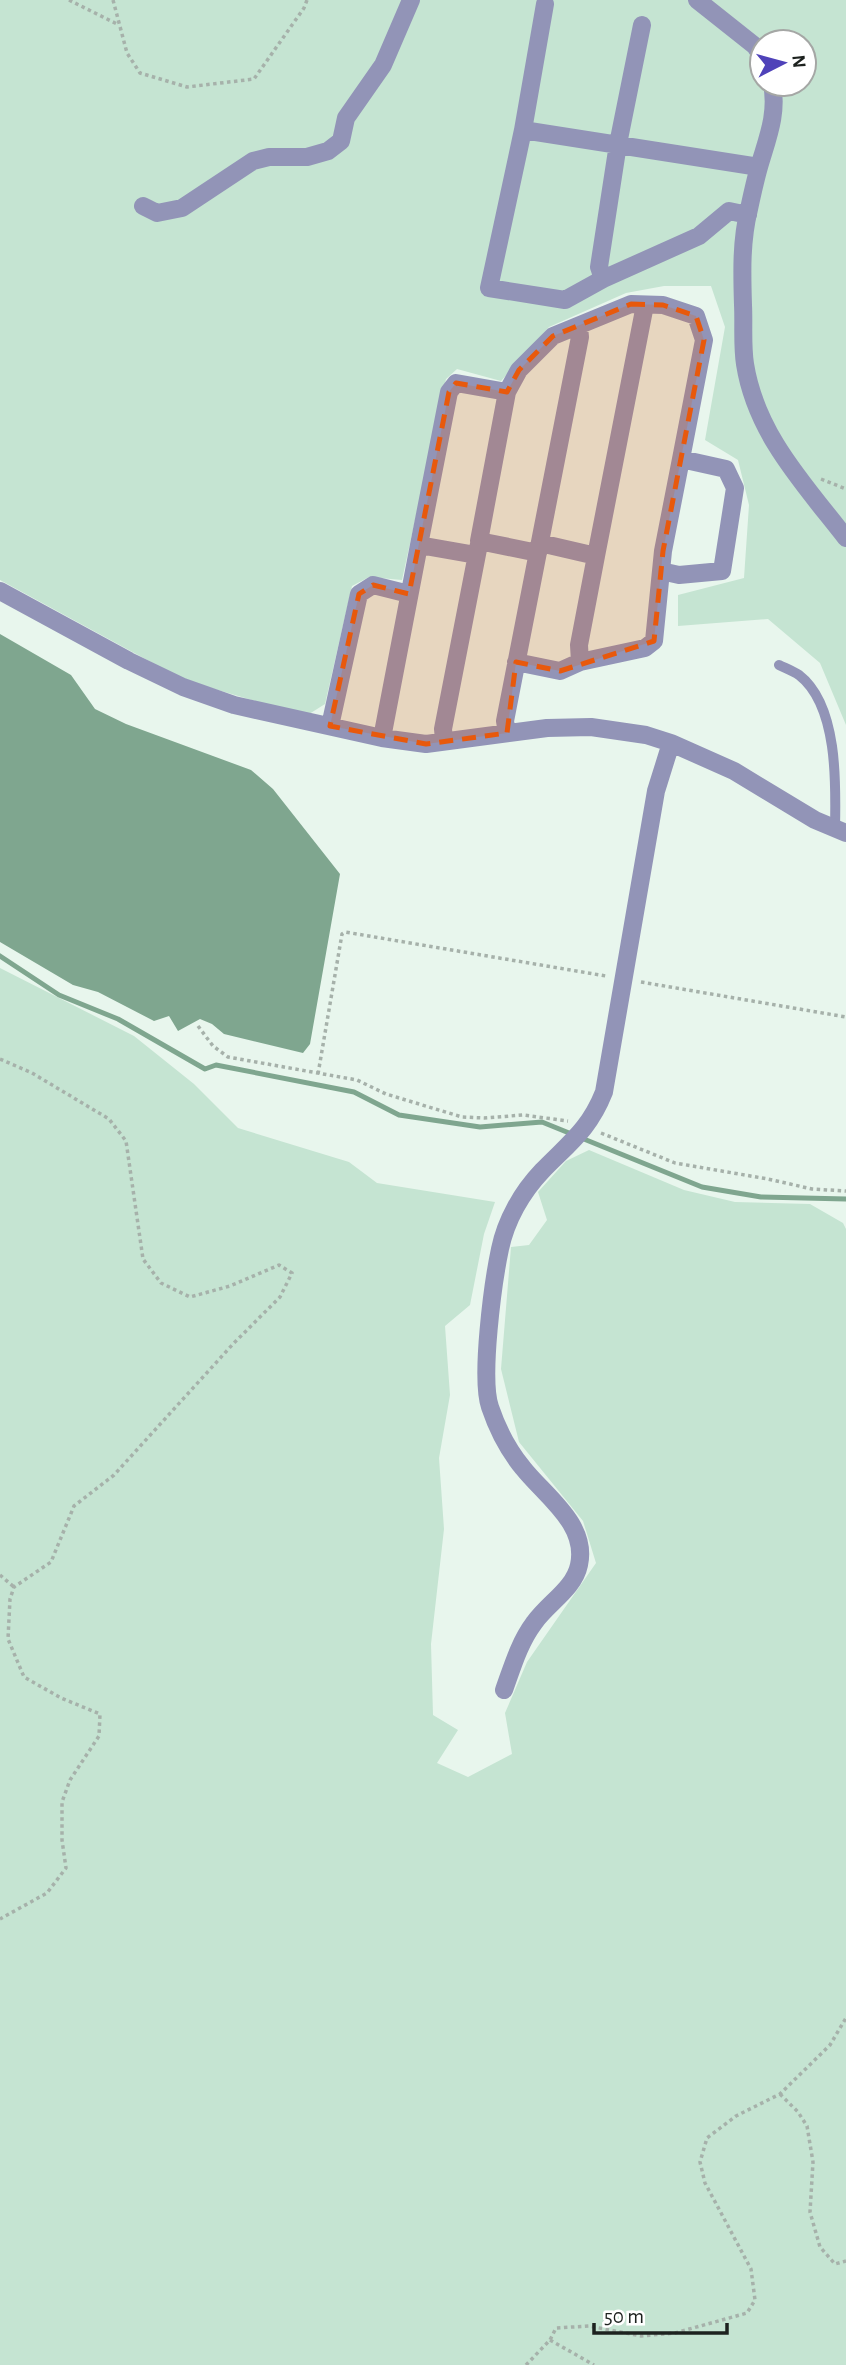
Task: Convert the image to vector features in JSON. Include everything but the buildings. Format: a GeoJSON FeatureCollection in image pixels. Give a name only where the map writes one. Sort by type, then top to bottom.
{"type":"FeatureCollection","features":[{"type":"Feature","properties":{"kind":"street"},"geometry":{"type":"LineString","coordinates":[[143,206],[157,212],[182,208],[253,161],[269,157],[307,156],[328,151],[341,141],[346,118],[383,65],[411,0]]}},
{"type":"Feature","properties":{"kind":"street"},"geometry":{"type":"LineString","coordinates":[[697,0],[748,40]]}},
{"type":"Feature","properties":{"kind":"street"},"geometry":{"type":"LineString","coordinates":[[545,4],[523,130],[489,288],[565,300],[603,279],[699,236],[729,211],[748,215]]}},
{"type":"Feature","properties":{"kind":"street"},"geometry":{"type":"LineString","coordinates":[[603,279],[599,267],[618,144],[642,25]]}},
{"type":"Feature","properties":{"kind":"street"},"geometry":{"type":"LineString","coordinates":[[774,98],[772,127],[748,215],[742,269],[745,362],[752,394],[763,424],[783,459],[846,538]]}},
{"type":"Feature","properties":{"kind":"street"},"geometry":{"type":"LineString","coordinates":[[523,130],[759,167]]}},
{"type":"Feature","properties":{"kind":"street"},"geometry":{"type":"LineString","coordinates":[[444,740],[443,729],[507,392],[519,370],[553,336],[631,304],[663,305],[695,316],[704,340],[661,571],[654,641],[645,648],[580,662],[560,671],[516,662]]}},
{"type":"Feature","properties":{"kind":"street"},"geometry":{"type":"LineString","coordinates":[[580,662],[579,645],[645,305]]}},
{"type":"Feature","properties":{"kind":"street"},"geometry":{"type":"LineString","coordinates":[[507,733],[505,720],[580,337],[579,326]]}},
{"type":"Feature","properties":{"kind":"street"},"geometry":{"type":"LineString","coordinates":[[382,738],[449,392],[456,383],[507,392]]}},
{"type":"Feature","properties":{"kind":"street"},"geometry":{"type":"LineString","coordinates":[[661,571],[679,575],[722,571],[736,488],[726,469],[681,459]]}},
{"type":"Feature","properties":{"kind":"street"},"geometry":{"type":"LineString","coordinates":[[419,545],[539,548],[596,556]]}},
{"type":"Feature","properties":{"kind":"street"},"geometry":{"type":"LineString","coordinates":[[330,726],[359,594],[373,585],[409,594]]}},
{"type":"Feature","properties":{"kind":"street"},"geometry":{"type":"LineString","coordinates":[[0,591],[129,661],[183,687],[234,705],[382,738],[426,744],[547,728],[591,727],[646,735],[734,771],[815,820],[841,831]]}},
{"type":"Feature","properties":{"kind":"street"},"geometry":{"type":"LineString","coordinates":[[504,1690],[521,1644],[534,1623],[574,1581],[581,1549],[572,1523],[522,1467],[500,1431],[489,1405],[486,1372],[500,1247],[514,1207],[541,1171],[581,1132],[596,1112],[604,1092],[656,791],[671,743]]}},
{"type":"Feature","properties":{"kind":"lane"},"geometry":{"type":"LineString","coordinates":[[779,665],[798,674],[810,688],[823,711],[832,744],[841,831]]}},
{"type":"Feature","properties":{"kind":"path"},"geometry":{"type":"LineString","coordinates":[[69,0],[119,25]]}},
{"type":"Feature","properties":{"kind":"path"},"geometry":{"type":"LineString","coordinates":[[113,0],[127,54],[140,73],[187,87],[254,79],[307,0]]}},
{"type":"Feature","properties":{"kind":"path"},"geometry":{"type":"LineString","coordinates":[[318,1074],[342,934],[345,932],[846,1017]]}},
{"type":"Feature","properties":{"kind":"path"},"geometry":{"type":"LineString","coordinates":[[198,1026],[213,1046],[228,1057],[357,1080],[386,1094],[462,1117],[542,1116],[581,1132],[606,1136],[675,1163],[812,1189],[846,1192]]}},
{"type":"Feature","properties":{"kind":"path"},"geometry":{"type":"LineString","coordinates":[[0,1059],[32,1073],[109,1119],[126,1142],[143,1259],[161,1283],[190,1297],[230,1286],[279,1265],[292,1273],[280,1297],[233,1344],[114,1475],[74,1506],[51,1562],[14,1587],[10,1598],[8,1639],[24,1677],[61,1698],[100,1714],[99,1736],[70,1780],[62,1802],[62,1840],[66,1868],[47,1893],[0,1919]]}},
{"type":"Feature","properties":{"kind":"path"},"geometry":{"type":"LineString","coordinates":[[0,1575],[14,1587]]}},
{"type":"Feature","properties":{"kind":"path"},"geometry":{"type":"LineString","coordinates":[[526,2365],[550,2340],[556,2328],[589,2326],[641,2336],[675,2333],[747,2313],[755,2300],[751,2269],[705,2183],[700,2162],[707,2138],[736,2116],[780,2094],[830,2045],[846,2018]]}},
{"type":"Feature","properties":{"kind":"path"},"geometry":{"type":"LineString","coordinates":[[780,2094],[807,2126],[813,2162],[810,2212],[820,2247],[835,2264],[846,2261]]}},
{"type":"Feature","properties":{"kind":"path"},"geometry":{"type":"LineString","coordinates":[[550,2340],[594,2365]]}},
{"type":"Feature","properties":{"kind":"highlighted area"},"geometry":{"type":"Polygon","coordinates":[[[631,304],[663,305],[696,316],[704,340],[663,551],[654,641],[560,671],[516,662],[507,733],[426,744],[330,726],[359,594],[373,585],[409,594],[449,392],[456,383],[507,392],[519,370],[553,336],[631,304]]]}},
{"type":"Feature","properties":{"kind":"shaded area"},"geometry":{"type":"Polygon","coordinates":[[[0,0],[846,0],[846,725],[820,663],[768,619],[678,626],[678,595],[744,578],[749,505],[738,460],[705,440],[725,327],[711,286],[664,286],[626,293],[549,327],[501,381],[457,369],[446,379],[402,580],[369,577],[352,586],[325,704],[306,716],[184,680],[0,580],[0,0]]]}},
{"type":"Feature","properties":{"kind":"shaded area"},"geometry":{"type":"Polygon","coordinates":[[[0,634],[71,675],[95,709],[126,724],[251,770],[273,789],[340,874],[310,1044],[303,1053],[224,1034],[212,1024],[200,1019],[178,1031],[169,1016],[154,1021],[98,992],[73,985],[0,942],[0,634]]]}},
{"type":"Feature","properties":{"kind":"shaded area"},"geometry":{"type":"Polygon","coordinates":[[[0,968],[134,1036],[194,1084],[238,1128],[349,1162],[377,1183],[495,1202],[484,1234],[470,1305],[445,1326],[450,1395],[439,1458],[444,1529],[431,1644],[433,1715],[458,1730],[437,1763],[468,1777],[512,1754],[505,1713],[527,1662],[596,1563],[583,1521],[519,1442],[501,1369],[511,1247],[529,1245],[547,1220],[538,1192],[566,1161],[589,1150],[684,1190],[735,1202],[810,1204],[843,1223],[846,1229],[846,2365],[0,2365],[0,968]]]}},
{"type":"Feature","properties":{"kind":"waterway"},"geometry":{"type":"LineString","coordinates":[[0,956],[59,995],[118,1019],[205,1069],[216,1065],[354,1092],[399,1115],[480,1127],[542,1122],[702,1187],[761,1197],[846,1199]]}}]}
